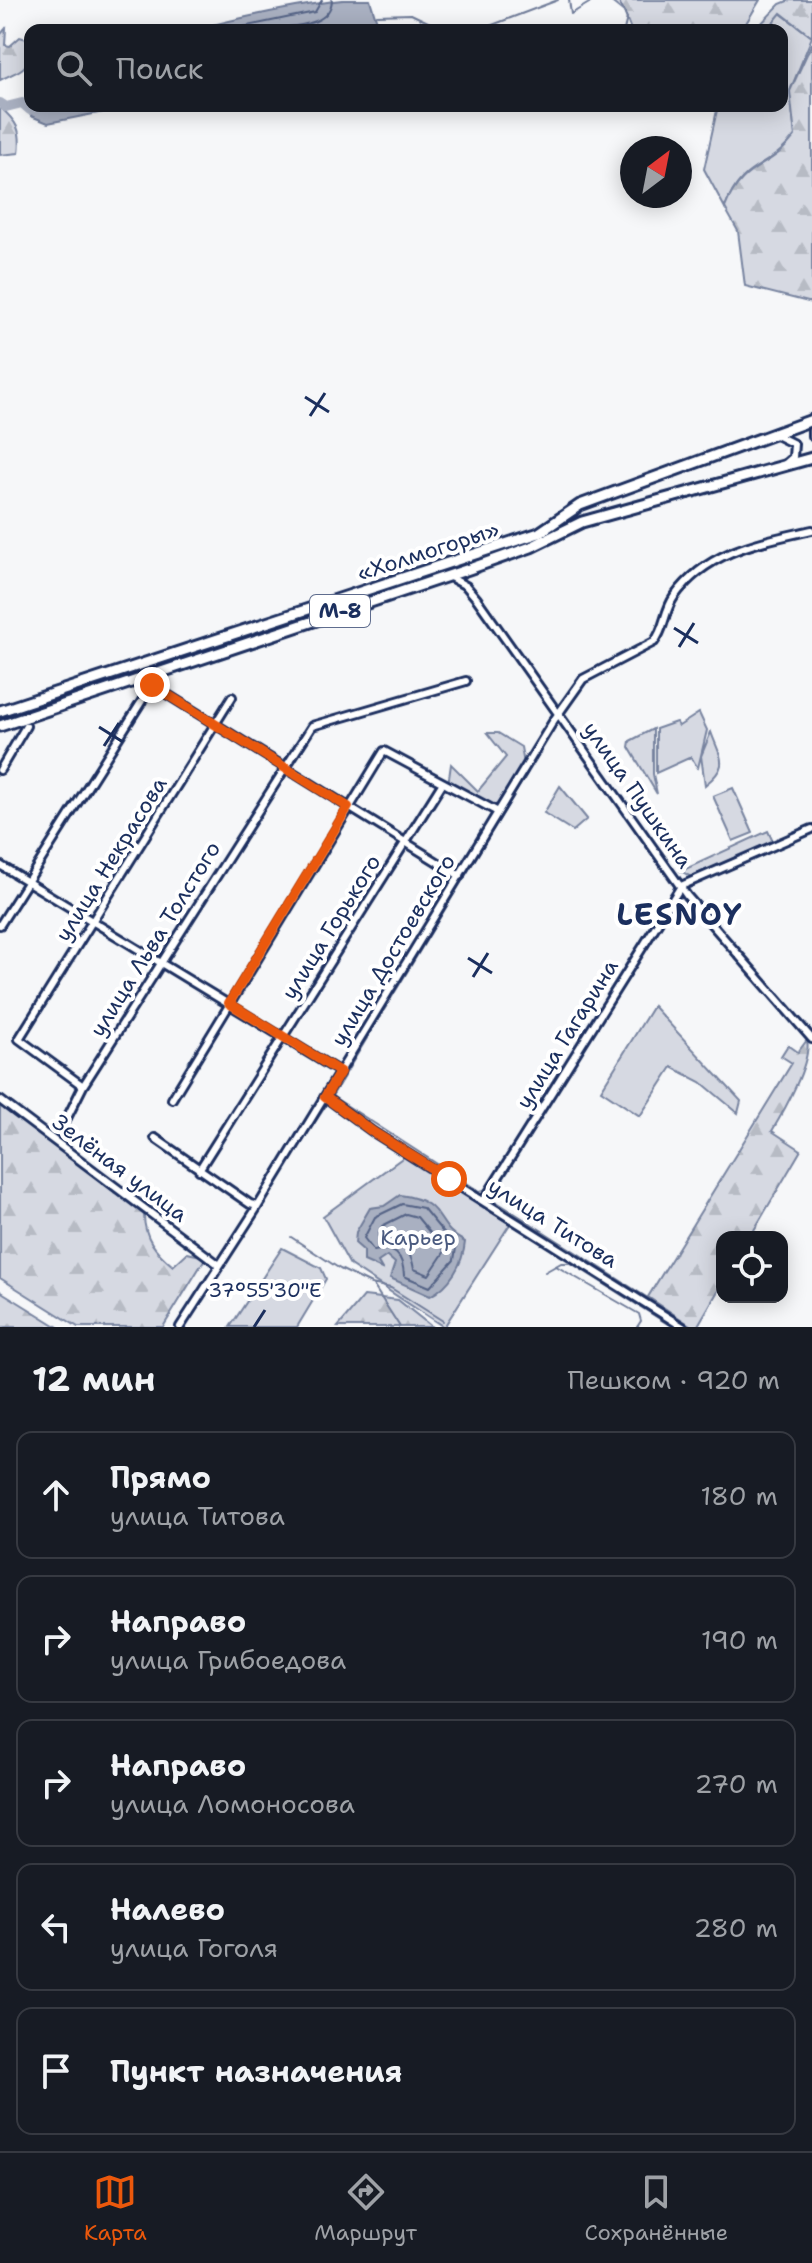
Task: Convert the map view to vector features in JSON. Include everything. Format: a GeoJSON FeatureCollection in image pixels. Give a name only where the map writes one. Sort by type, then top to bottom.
{"type":"FeatureCollection","features":[{"type":"Feature","properties":{"kind":"highway","name":"«Холмогоры»"},"geometry":{"type":"LineString","coordinates":[[0,711],[539,533],[580,505],[812,420]]}},
{"type":"Feature","properties":{"kind":"highway","name":"«Холмогоры»"},"geometry":{"type":"LineString","coordinates":[[0,726],[469,569],[531,547],[582,522],[812,458]]}},
{"type":"Feature","properties":{"kind":"street"},"geometry":{"type":"LineString","coordinates":[[766,435],[783,436],[794,444],[793,457],[778,467]]}},
{"type":"Feature","properties":{"kind":"street","name":"улица Достоевского"},"geometry":{"type":"LineString","coordinates":[[180,1327],[258,1206],[558,713],[583,679],[654,642],[662,633],[672,599],[712,561],[759,542],[812,530]]}},
{"type":"Feature","properties":{"kind":"street"},"geometry":{"type":"LineString","coordinates":[[469,569],[470,585],[477,599]]}},
{"type":"Feature","properties":{"kind":"street"},"geometry":{"type":"LineString","coordinates":[[448,576],[466,586],[477,599]]}},
{"type":"Feature","properties":{"kind":"street","name":"улица Пушкина"},"geometry":{"type":"LineString","coordinates":[[477,599],[681,886],[746,968],[812,1039]]}},
{"type":"Feature","properties":{"kind":"street","name":"улица Льва Толстого"},"geometry":{"type":"LineString","coordinates":[[60,1132],[83,1086],[283,767],[312,726],[466,681]]}},
{"type":"Feature","properties":{"kind":"street"},"geometry":{"type":"LineString","coordinates":[[0,925],[152,685],[460,876]]}},
{"type":"Feature","properties":{"kind":"street","name":"улица Некрасова"},"geometry":{"type":"LineString","coordinates":[[83,1086],[19,1039],[232,697]]}},
{"type":"Feature","properties":{"kind":"street"},"geometry":{"type":"LineString","coordinates":[[0,770],[26,726]]}},
{"type":"Feature","properties":{"kind":"street"},"geometry":{"type":"LineString","coordinates":[[172,1099],[384,751],[498,812]]}},
{"type":"Feature","properties":{"kind":"street","name":"улица Горького"},"geometry":{"type":"LineString","coordinates":[[199,1170],[442,784]]}},
{"type":"Feature","properties":{"kind":"street"},"geometry":{"type":"LineString","coordinates":[[681,886],[812,829]]}},
{"type":"Feature","properties":{"kind":"street"},"geometry":{"type":"LineString","coordinates":[[0,865],[340,1072]]}},
{"type":"Feature","properties":{"kind":"street","name":"улица Гагарина"},"geometry":{"type":"LineString","coordinates":[[484,1200],[681,886]]}},
{"type":"Feature","properties":{"kind":"street","name":"улица Титова"},"geometry":{"type":"LineString","coordinates":[[325,1097],[373,1132],[683,1327]]}},
{"type":"Feature","properties":{"kind":"street","name":"Зелёная улица"},"geometry":{"type":"LineString","coordinates":[[0,1100],[218,1264]]}},
{"type":"Feature","properties":{"kind":"street"},"geometry":{"type":"LineString","coordinates":[[155,1138],[250,1204],[258,1206]]}},
{"type":"Feature","properties":{"kind":"green space"},"geometry":{"type":"Polygon","coordinates":[[[609,0],[760,0],[746,24],[629,24],[624,12],[609,0]]]}},
{"type":"Feature","properties":{"kind":"green space"},"geometry":{"type":"Polygon","coordinates":[[[790,0],[812,0],[812,37],[781,13],[772,24],[761,24],[780,4],[790,0]]]}},
{"type":"Feature","properties":{"kind":"green space"},"geometry":{"type":"Polygon","coordinates":[[[780,13],[812,37],[790,91],[795,135],[785,147],[740,181],[725,208],[704,169],[717,112],[788,112],[788,24],[772,24],[780,13]]]}},
{"type":"Feature","properties":{"kind":"green space"},"geometry":{"type":"Polygon","coordinates":[[[6,28],[5,45],[10,46],[20,37],[24,38],[24,67],[0,80],[0,35],[6,28]]]}},
{"type":"Feature","properties":{"kind":"green space"},"geometry":{"type":"Polygon","coordinates":[[[812,43],[812,303],[745,286],[738,231],[725,208],[739,182],[775,156],[795,136],[790,91],[812,43]]]}},
{"type":"Feature","properties":{"kind":"green space"},"geometry":{"type":"Polygon","coordinates":[[[0,107],[17,127],[19,153],[0,155],[0,107]]]}},
{"type":"Feature","properties":{"kind":"green space"},"geometry":{"type":"Polygon","coordinates":[[[699,713],[707,730],[698,768],[691,757],[656,773],[656,729],[676,722],[679,726],[699,713]]]}},
{"type":"Feature","properties":{"kind":"green space"},"geometry":{"type":"Polygon","coordinates":[[[653,729],[653,774],[657,794],[629,747],[630,741],[653,729]]]}},
{"type":"Feature","properties":{"kind":"green space"},"geometry":{"type":"Polygon","coordinates":[[[711,732],[721,767],[705,785],[701,756],[711,732]]]}},
{"type":"Feature","properties":{"kind":"green space"},"geometry":{"type":"Polygon","coordinates":[[[487,733],[498,733],[521,747],[524,764],[496,808],[448,785],[451,764],[478,791],[506,757],[487,733]]]}},
{"type":"Feature","properties":{"kind":"green space"},"geometry":{"type":"Polygon","coordinates":[[[560,786],[587,819],[573,831],[544,813],[560,786]]]}},
{"type":"Feature","properties":{"kind":"green space"},"geometry":{"type":"Polygon","coordinates":[[[733,788],[753,833],[733,841],[713,796],[733,788]]]}},
{"type":"Feature","properties":{"kind":"green space"},"geometry":{"type":"Polygon","coordinates":[[[768,831],[774,844],[693,878],[681,871],[768,831]]]}},
{"type":"Feature","properties":{"kind":"green space"},"geometry":{"type":"Polygon","coordinates":[[[653,1006],[741,1101],[738,1113],[701,1082],[672,1067],[640,1116],[601,1090],[653,1006]]]}},
{"type":"Feature","properties":{"kind":"green space"},"geometry":{"type":"Polygon","coordinates":[[[807,1040],[801,1073],[772,1131],[801,1150],[754,1231],[716,1231],[716,1294],[697,1327],[693,1327],[648,1297],[792,1063],[781,1056],[788,1045],[798,1052],[807,1040]]]}},
{"type":"Feature","properties":{"kind":"green space"},"geometry":{"type":"Polygon","coordinates":[[[0,1104],[144,1215],[152,1244],[173,1266],[187,1253],[206,1257],[163,1327],[78,1327],[0,1278],[0,1104]]]}},
{"type":"Feature","properties":{"kind":"green space","name":"Карьер"},"geometry":{"type":"Polygon","coordinates":[[[405,1156],[510,1224],[444,1327],[350,1265],[323,1216],[405,1156]]]}},
{"type":"Feature","properties":{"kind":"green space"},"geometry":{"type":"Polygon","coordinates":[[[282,1248],[321,1268],[326,1279],[297,1327],[230,1327],[282,1248]]]}},
{"type":"Feature","properties":{"kind":"green space"},"geometry":{"type":"Polygon","coordinates":[[[0,1291],[58,1327],[0,1327],[0,1291]]]}},
{"type":"Feature","properties":{"kind":"green space"},"geometry":{"type":"Polygon","coordinates":[[[364,1296],[398,1300],[432,1327],[338,1327],[364,1296]]]}},
{"type":"Feature","properties":{"kind":"water"},"geometry":{"type":"Polygon","coordinates":[[[370,0],[378,24],[218,24],[267,12],[305,5],[370,0]]]}},
{"type":"Feature","properties":{"kind":"water"},"geometry":{"type":"Polygon","coordinates":[[[31,112],[104,112],[48,123],[31,116],[31,112]]]}},
{"type":"Feature","properties":{"kind":"water"},"geometry":{"type":"Polygon","coordinates":[[[400,1195],[415,1198],[433,1208],[448,1229],[465,1242],[454,1274],[430,1296],[390,1278],[395,1263],[387,1256],[378,1262],[382,1269],[364,1261],[364,1251],[355,1243],[356,1232],[370,1208],[384,1206],[400,1195]]]}},
{"type":"Feature","properties":{"kind":"waterway"},"geometry":{"type":"LineString","coordinates":[[495,24],[558,0]]}},
{"type":"Feature","properties":{"kind":"waterway"},"geometry":{"type":"LineString","coordinates":[[569,0],[571,14],[594,0]]}},
{"type":"Feature","properties":{"kind":"waterway"},"geometry":{"type":"LineString","coordinates":[[618,0],[627,18],[626,24]]}},
{"type":"Feature","properties":{"kind":"waterway"},"geometry":{"type":"LineString","coordinates":[[377,15],[411,14],[432,24]]}},
{"type":"Feature","properties":{"kind":"waterway"},"geometry":{"type":"LineString","coordinates":[[0,103],[6,107],[24,105]]}},
{"type":"Feature","properties":{"kind":"waterway"},"geometry":{"type":"LineString","coordinates":[[485,1190],[479,1191],[332,1096],[528,772]]}},
{"type":"Feature","properties":{"kind":"waterway"},"geometry":{"type":"LineString","coordinates":[[627,977],[672,908]]}},
{"type":"Feature","properties":{"kind":"waterway"},"geometry":{"type":"LineString","coordinates":[[269,1193],[325,1107]]}},
{"type":"Feature","properties":{"kind":"waterway"},"geometry":{"type":"LineString","coordinates":[[513,1159],[492,1199],[673,1314]]}},
{"type":"Feature","properties":{"kind":"waterway"},"geometry":{"type":"LineString","coordinates":[[291,1237],[340,1269],[371,1284],[391,1288],[443,1321]]}},
{"type":"Feature","properties":{"kind":"waterway"},"geometry":{"type":"LineString","coordinates":[[545,1272],[561,1263],[571,1263],[666,1323]]}},
{"type":"Feature","properties":{"kind":"waterway"},"geometry":{"type":"LineString","coordinates":[[556,1266],[639,1314],[641,1321],[637,1327]]}},
{"type":"Feature","properties":{"kind":"waterway"},"geometry":{"type":"LineString","coordinates":[[373,1285],[400,1327]]}},
{"type":"Feature","properties":{"kind":"district","name":"LESNOY"},"geometry":{"type":"Point","coordinates":[680,914]}},
{"type":"Feature","properties":{"kind":"route"},"geometry":{"type":"LineString","coordinates":[[152,685],[348,807],[229,1003],[340,1072],[325,1097],[373,1132],[449,1179]]}}]}
